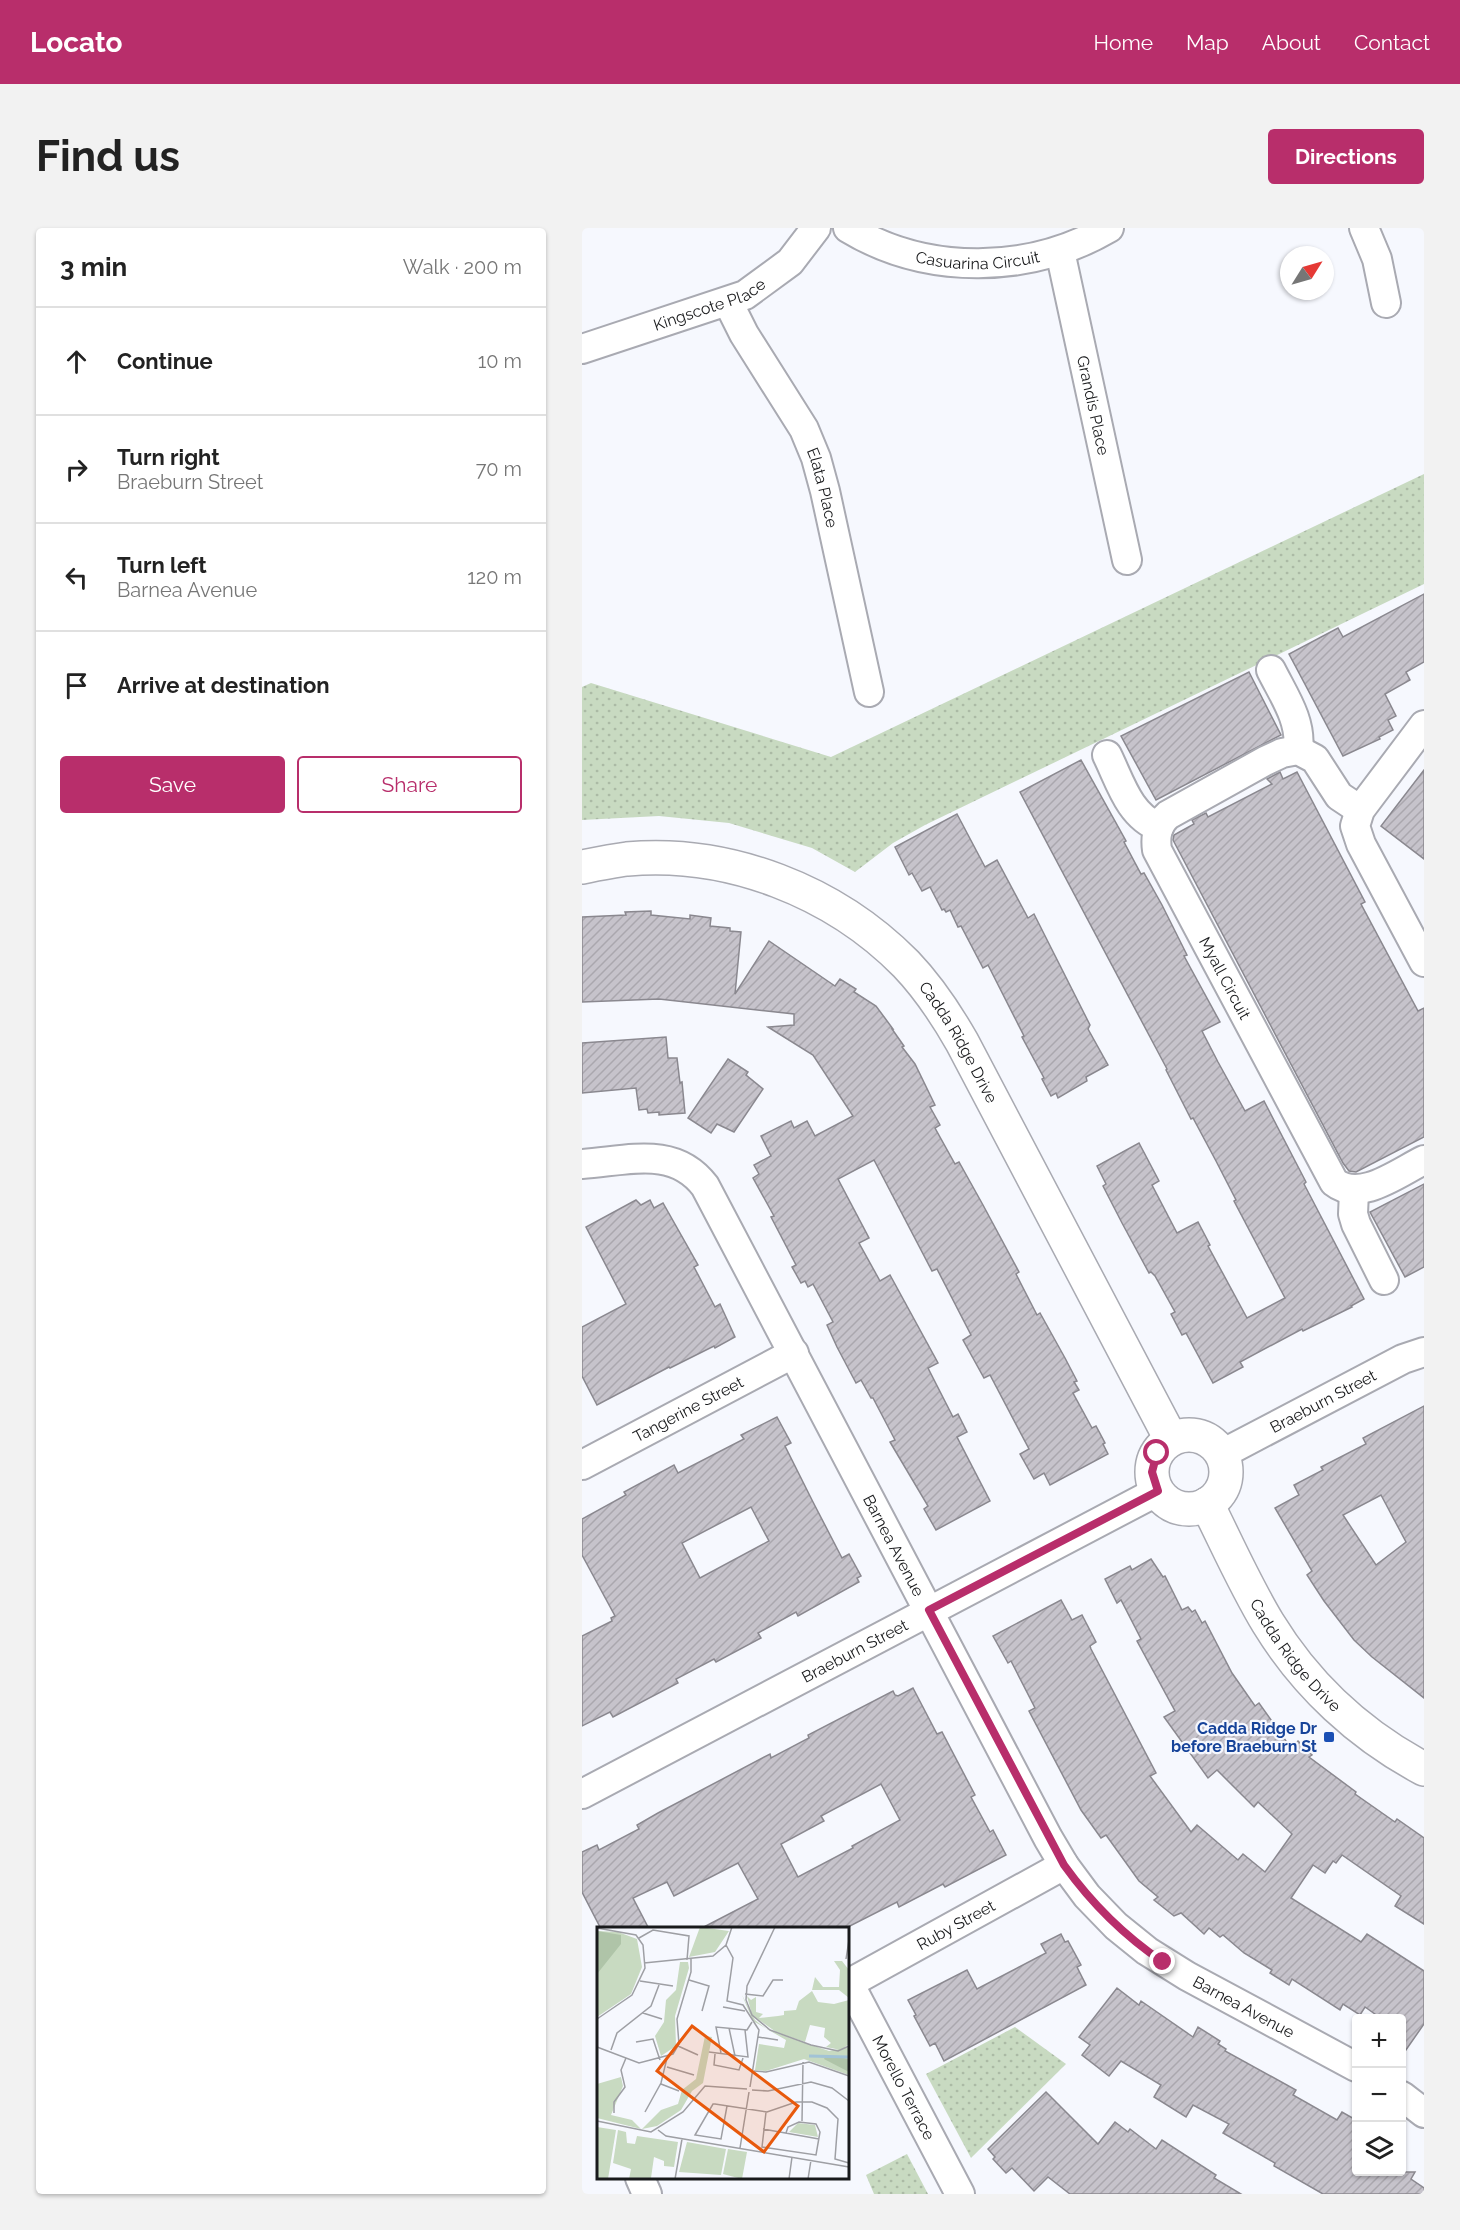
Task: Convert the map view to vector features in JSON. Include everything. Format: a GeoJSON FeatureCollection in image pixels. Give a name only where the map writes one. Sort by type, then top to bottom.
{"type":"FeatureCollection","features":[{"type":"Feature","properties":{"kind":"street","name":"Kingscote Place"},"geometry":{"type":"LineString","coordinates":[[582,349],[728,302],[757,288],[798,254],[816,228]]}},
{"type":"Feature","properties":{"kind":"street","name":"Casuarina Circuit"},"geometry":{"type":"LineString","coordinates":[[848,228],[906,253],[949,262],[1010,261],[1035,257],[1060,251],[1109,228]]}},
{"type":"Feature","properties":{"kind":"street"},"geometry":{"type":"LineString","coordinates":[[1364,228],[1377,260],[1386,303]]}},
{"type":"Feature","properties":{"kind":"street","name":"Grandis Place"},"geometry":{"type":"LineString","coordinates":[[1060,251],[1127,560]]}},
{"type":"Feature","properties":{"kind":"street","name":"Elata Place"},"geometry":{"type":"LineString","coordinates":[[728,302],[744,334],[804,429],[816,458],[869,692]]}},
{"type":"Feature","properties":{"kind":"street"},"geometry":{"type":"LineString","coordinates":[[1271,670],[1298,724],[1300,739],[1294,751]]}},
{"type":"Feature","properties":{"kind":"street"},"geometry":{"type":"LineString","coordinates":[[1424,725],[1360,810],[1355,826],[1361,844],[1424,962]]}},
{"type":"Feature","properties":{"kind":"street"},"geometry":{"type":"LineString","coordinates":[[1107,755],[1133,808],[1147,823],[1158,827],[1168,815],[1265,761],[1294,751],[1315,759],[1340,796],[1360,810]]}},
{"type":"Feature","properties":{"kind":"street","name":"Myall Circuit"},"geometry":{"type":"LineString","coordinates":[[1158,827],[1157,850],[1326,1170],[1340,1186],[1354,1191]]}},
{"type":"Feature","properties":{"kind":"street","name":"Cadda Ridge Drive"},"geometry":{"type":"LineString","coordinates":[[582,867],[626,859],[658,859],[716,864],[760,874],[796,888],[834,908],[869,932],[906,964],[935,999],[962,1042],[1171,1439]]}},
{"type":"Feature","properties":{"kind":"street","name":"Barnea Avenue"},"geometry":{"type":"LineString","coordinates":[[582,1164],[662,1158],[676,1161],[695,1173],[712,1197],[1064,1865],[1100,1910],[1132,1940],[1187,1976],[1352,2065]]}},
{"type":"Feature","properties":{"kind":"street"},"geometry":{"type":"LineString","coordinates":[[1384,1280],[1356,1224],[1353,1214],[1354,1191],[1370,1187],[1424,1160]]}},
{"type":"Feature","properties":{"kind":"street","name":"Braeburn Street"},"geometry":{"type":"LineString","coordinates":[[1222,1454],[1403,1359],[1424,1352]]}},
{"type":"Feature","properties":{"kind":"street","name":"Tangerine Street"},"geometry":{"type":"LineString","coordinates":[[582,1465],[794,1353]]}},
{"type":"Feature","properties":{"kind":"street"},"geometry":{"type":"LineString","coordinates":[[1194,1434],[1215,1444],[1222,1454],[1226,1473],[1225,1482],[1215,1499],[1207,1504],[1185,1509],[1165,1500],[1158,1491],[1152,1472],[1153,1462],[1163,1445],[1171,1439],[1194,1434]]}},
{"type":"Feature","properties":{"kind":"street","name":"Braeburn Street"},"geometry":{"type":"LineString","coordinates":[[582,1794],[1158,1491]]}},
{"type":"Feature","properties":{"kind":"street","name":"Cadda Ridge Drive"},"geometry":{"type":"LineString","coordinates":[[1207,1504],[1267,1621],[1302,1670],[1351,1720],[1388,1748],[1424,1769]]}},
{"type":"Feature","properties":{"kind":"street","name":"Ruby Street"},"geometry":{"type":"LineString","coordinates":[[849,1982],[1064,1865]]}},
{"type":"Feature","properties":{"kind":"street","name":"Morello Terrace"},"geometry":{"type":"LineString","coordinates":[[849,1985],[960,2194]]}},
{"type":"Feature","properties":{"kind":"street"},"geometry":{"type":"LineString","coordinates":[[1406,2100],[1424,2113]]}},
{"type":"Feature","properties":{"kind":"street"},"geometry":{"type":"LineString","coordinates":[[640,2179],[647,2194]]}},
{"type":"Feature","properties":{"kind":"green space"},"geometry":{"type":"Polygon","coordinates":[[[1424,474],[1424,584],[925,825],[893,843],[855,872],[812,848],[729,823],[659,816],[582,820],[582,687],[591,683],[831,757],[1424,474]]]}},
{"type":"Feature","properties":{"kind":"green space"},"geometry":{"type":"Polygon","coordinates":[[[1015,2027],[1066,2064],[971,2158],[926,2074],[1015,2027]]]}},
{"type":"Feature","properties":{"kind":"green space"},"geometry":{"type":"Polygon","coordinates":[[[907,2154],[928,2194],[874,2194],[866,2175],[907,2154]]]}},
{"type":"Feature","properties":{"kind":"building"},"geometry":{"type":"Polygon","coordinates":[[[1424,594],[1424,662],[1406,672],[1410,680],[1385,694],[1396,716],[1388,720],[1393,730],[1379,737],[1380,739],[1343,756],[1289,654],[1338,628],[1343,637],[1424,594]]]}},
{"type":"Feature","properties":{"kind":"building"},"geometry":{"type":"Polygon","coordinates":[[[1249,672],[1281,735],[1156,800],[1121,736],[1249,672]]]}},
{"type":"Feature","properties":{"kind":"building"},"geometry":{"type":"Polygon","coordinates":[[[1081,760],[1126,841],[1124,842],[1141,874],[1144,873],[1162,905],[1187,955],[1184,956],[1220,1022],[1202,1031],[1218,1062],[1245,1111],[1264,1101],[1364,1299],[1240,1362],[1243,1367],[1213,1383],[1186,1333],[1182,1335],[1171,1314],[1175,1312],[1155,1276],[1149,1273],[1122,1223],[1103,1186],[1106,1184],[1097,1166],[1139,1143],[1159,1181],[1152,1185],[1177,1233],[1198,1222],[1210,1245],[1208,1246],[1247,1318],[1285,1298],[1234,1201],[1236,1200],[1216,1161],[1193,1118],[1191,1119],[1167,1069],[1020,792],[1081,760]]]}},
{"type":"Feature","properties":{"kind":"building"},"geometry":{"type":"Polygon","coordinates":[[[1424,770],[1424,859],[1381,826],[1424,770]]]}},
{"type":"Feature","properties":{"kind":"building"},"geometry":{"type":"Polygon","coordinates":[[[1280,772],[1283,779],[1297,772],[1365,902],[1361,904],[1418,1011],[1424,1008],[1424,1137],[1356,1172],[1349,1171],[1343,1163],[1173,840],[1174,835],[1194,824],[1192,820],[1206,813],[1208,817],[1272,784],[1267,779],[1280,772]]]}},
{"type":"Feature","properties":{"kind":"building"},"geometry":{"type":"Polygon","coordinates":[[[957,814],[985,867],[997,860],[1028,918],[1034,914],[1090,1025],[1088,1029],[1108,1065],[1086,1077],[1087,1081],[1058,1098],[1056,1093],[1051,1096],[1042,1079],[1044,1078],[988,965],[983,968],[961,926],[958,927],[950,910],[946,912],[942,910],[930,887],[922,891],[912,873],[909,875],[895,847],[957,814]]]}},
{"type":"Feature","properties":{"kind":"building"},"geometry":{"type":"Polygon","coordinates":[[[651,911],[651,915],[690,919],[690,915],[711,918],[710,926],[730,928],[730,931],[741,932],[735,994],[769,941],[835,986],[840,979],[856,989],[854,992],[876,1006],[915,1064],[935,1105],[930,1107],[940,1125],[935,1128],[955,1164],[959,1162],[1019,1272],[1016,1274],[1037,1315],[1040,1313],[1065,1358],[1077,1381],[1074,1382],[1079,1390],[1073,1393],[1092,1428],[1096,1426],[1108,1454],[1050,1485],[1044,1473],[1034,1479],[1020,1454],[1029,1449],[990,1375],[984,1378],[963,1340],[971,1335],[937,1269],[932,1271],[874,1160],[838,1179],[869,1238],[859,1243],[880,1281],[890,1275],[938,1363],[928,1368],[953,1417],[958,1414],[967,1432],[957,1437],[990,1501],[936,1530],[924,1509],[928,1506],[890,1442],[895,1440],[873,1398],[861,1380],[856,1383],[837,1347],[827,1325],[833,1322],[813,1284],[808,1287],[805,1281],[801,1283],[792,1267],[796,1265],[771,1217],[774,1216],[753,1178],[759,1174],[754,1165],[771,1156],[761,1136],[791,1121],[794,1128],[807,1121],[815,1136],[853,1116],[813,1055],[768,1027],[794,1025],[794,1014],[659,999],[582,1002],[582,917],[626,915],[625,912],[651,911]]]}},
{"type":"Feature","properties":{"kind":"building"},"geometry":{"type":"Polygon","coordinates":[[[666,1037],[668,1058],[677,1058],[685,1113],[659,1115],[659,1112],[648,1113],[647,1109],[639,1110],[636,1088],[582,1093],[582,1043],[666,1037]]]}},
{"type":"Feature","properties":{"kind":"building"},"geometry":{"type":"Polygon","coordinates":[[[728,1059],[748,1072],[746,1075],[763,1089],[734,1132],[717,1124],[711,1133],[688,1118],[728,1059]]]}},
{"type":"Feature","properties":{"kind":"building"},"geometry":{"type":"Polygon","coordinates":[[[1424,1184],[1424,1267],[1405,1277],[1370,1212],[1424,1184]]]}},
{"type":"Feature","properties":{"kind":"building"},"geometry":{"type":"Polygon","coordinates":[[[636,1200],[641,1205],[650,1200],[654,1208],[663,1203],[698,1265],[694,1267],[715,1307],[720,1304],[735,1337],[669,1367],[597,1405],[582,1376],[582,1327],[626,1304],[586,1227],[636,1200]]]}},
{"type":"Feature","properties":{"kind":"building"},"geometry":{"type":"Polygon","coordinates":[[[1424,1406],[1424,1698],[1354,1640],[1307,1575],[1312,1571],[1275,1508],[1299,1495],[1294,1485],[1323,1470],[1321,1467],[1366,1444],[1363,1438],[1424,1406]],[[1381,1495],[1343,1515],[1376,1565],[1406,1542],[1381,1495]]]}},
{"type":"Feature","properties":{"kind":"building"},"geometry":{"type":"Polygon","coordinates":[[[777,1417],[791,1443],[785,1446],[842,1558],[849,1554],[861,1576],[857,1578],[859,1582],[798,1616],[796,1612],[758,1633],[761,1638],[716,1662],[714,1659],[676,1679],[678,1683],[613,1717],[610,1712],[582,1726],[582,1636],[612,1621],[611,1618],[615,1616],[582,1555],[582,1519],[626,1495],[624,1492],[674,1465],[678,1473],[744,1439],[741,1435],[777,1417]],[[751,1507],[682,1543],[700,1578],[769,1541],[751,1507]]]}},
{"type":"Feature","properties":{"kind":"building"},"geometry":{"type":"Polygon","coordinates":[[[1151,1559],[1163,1577],[1165,1576],[1182,1610],[1188,1607],[1192,1612],[1195,1610],[1202,1623],[1205,1621],[1232,1673],[1255,1706],[1259,1703],[1291,1748],[1298,1741],[1312,1755],[1309,1757],[1356,1792],[1355,1794],[1395,1822],[1397,1819],[1424,1838],[1424,1924],[1395,1906],[1401,1896],[1342,1855],[1336,1863],[1333,1861],[1325,1873],[1313,1865],[1291,1898],[1361,1942],[1367,1934],[1424,1971],[1424,2024],[1406,2050],[1406,2014],[1375,2014],[1365,2007],[1358,2014],[1343,2004],[1340,2010],[1292,1979],[1289,1985],[1270,1973],[1272,1970],[1244,1953],[1223,1935],[1220,1937],[1209,1928],[1204,1934],[1181,1913],[1174,1916],[1154,1900],[1158,1897],[1139,1881],[1106,1835],[1101,1838],[1081,1810],[1029,1711],[1035,1708],[1011,1661],[1008,1663],[993,1636],[1061,1600],[1072,1620],[1082,1615],[1096,1642],[1090,1646],[1091,1649],[1156,1773],[1150,1776],[1191,1832],[1197,1825],[1238,1860],[1243,1854],[1265,1872],[1292,1834],[1258,1802],[1254,1807],[1217,1770],[1208,1778],[1164,1717],[1175,1711],[1137,1641],[1141,1639],[1121,1600],[1117,1603],[1105,1579],[1130,1566],[1132,1570],[1151,1559]]]}},
{"type":"Feature","properties":{"kind":"building"},"geometry":{"type":"Polygon","coordinates":[[[913,1688],[937,1734],[942,1732],[975,1795],[971,1797],[990,1832],[993,1830],[1006,1855],[945,1887],[943,1884],[899,1907],[897,1902],[848,1927],[704,1927],[758,1899],[738,1863],[674,1896],[667,1882],[633,1898],[648,1927],[600,1927],[582,1892],[582,1852],[597,1845],[599,1850],[639,1829],[637,1825],[658,1813],[770,1754],[771,1758],[809,1738],[808,1735],[893,1691],[898,1696],[913,1688]],[[881,1784],[821,1816],[824,1821],[781,1844],[798,1877],[853,1848],[852,1846],[900,1820],[881,1784]]]}},
{"type":"Feature","properties":{"kind":"building"},"geometry":{"type":"Polygon","coordinates":[[[1061,1934],[1065,1942],[1068,1941],[1081,1965],[1077,1967],[1086,1985],[944,2061],[935,2043],[930,2046],[908,2000],[967,1970],[977,1989],[1046,1953],[1041,1944],[1061,1934]]]}},
{"type":"Feature","properties":{"kind":"building"},"geometry":{"type":"Polygon","coordinates":[[[1117,1988],[1139,2005],[1141,2001],[1193,2037],[1198,2027],[1220,2041],[1218,2044],[1226,2049],[1225,2051],[1296,2090],[1293,2095],[1337,2120],[1342,2112],[1352,2118],[1352,2176],[1406,2176],[1406,2172],[1415,2172],[1411,2179],[1424,2188],[1424,2194],[1323,2194],[1223,2133],[1229,2124],[1193,2105],[1186,2117],[1154,2097],[1161,2085],[1121,2061],[1109,2076],[1082,2055],[1090,2045],[1079,2037],[1117,1988]]]}},
{"type":"Feature","properties":{"kind":"building"},"geometry":{"type":"Polygon","coordinates":[[[1046,2092],[1098,2144],[1115,2122],[1128,2132],[1130,2129],[1156,2149],[1162,2140],[1216,2175],[1214,2178],[1241,2194],[1070,2194],[1048,2177],[1034,2191],[1012,2168],[1006,2173],[993,2159],[995,2157],[988,2149],[1046,2092]]]}},
{"type":"Feature","properties":{"kind":"place","name":"Cadda Ridge Dr before Braeburn St"},"geometry":{"type":"Point","coordinates":[1329,1737]}},
{"type":"Feature","properties":{"kind":"route"},"geometry":{"type":"LineString","coordinates":[[1157,1453],[1152,1472],[1158,1491],[929,1610],[1064,1865],[1088,1896],[1116,1926],[1163,1962]]}}]}
